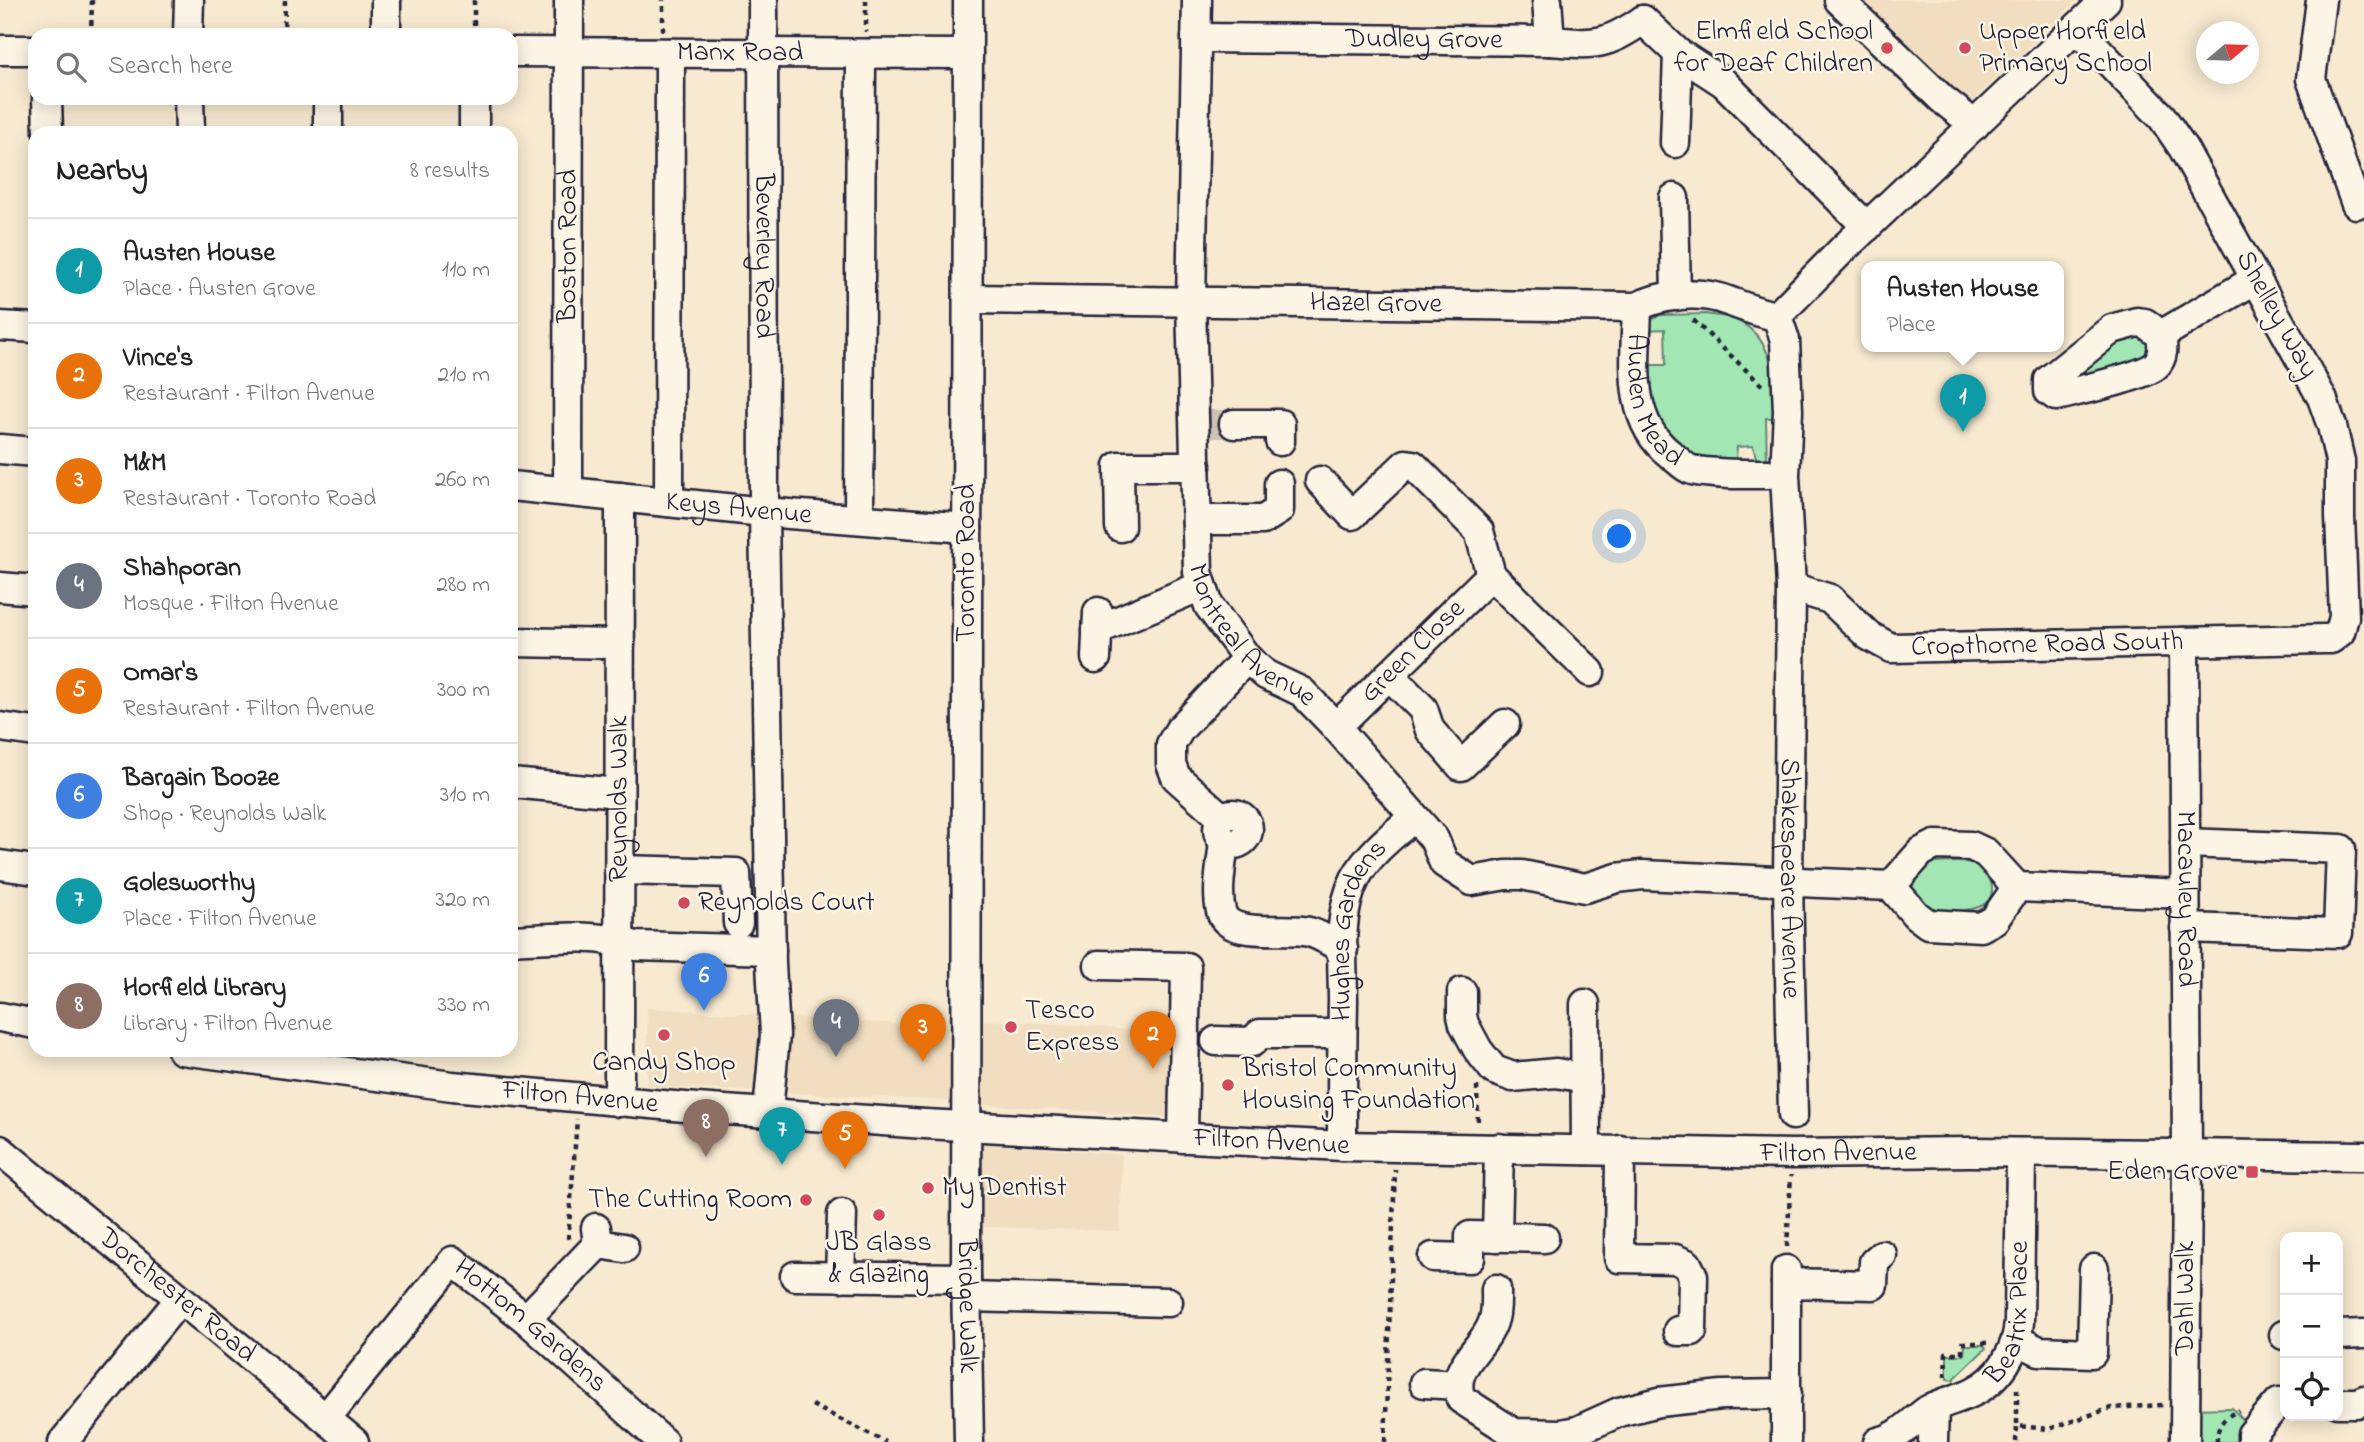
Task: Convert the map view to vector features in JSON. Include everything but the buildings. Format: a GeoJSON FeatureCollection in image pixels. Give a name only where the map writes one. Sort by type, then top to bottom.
{"type":"FeatureCollection","features":[{"type":"Feature","properties":{"kind":"street"},"geometry":{"type":"LineString","coordinates":[[188,0],[188,28]]}},
{"type":"Feature","properties":{"kind":"street"},"geometry":{"type":"LineString","coordinates":[[386,0],[386,28]]}},
{"type":"Feature","properties":{"kind":"street","name":"Boston Road"},"geometry":{"type":"LineString","coordinates":[[568,491],[569,0]]}},
{"type":"Feature","properties":{"kind":"street","name":"Beverley Road"},"geometry":{"type":"LineString","coordinates":[[763,0],[764,512],[771,950],[775,1035],[768,1112]]}},
{"type":"Feature","properties":{"kind":"street","name":"Toronto Road"},"geometry":{"type":"LineString","coordinates":[[966,1126],[968,0]]}},
{"type":"Feature","properties":{"kind":"street","name":"Montreal Avenue"},"geometry":{"type":"LineString","coordinates":[[1196,0],[1191,302],[1213,424],[1196,466],[1198,565],[1201,586],[1209,606],[1247,658],[1266,675],[1302,692],[1434,839],[1444,863],[1474,881],[1514,874],[1535,876],[1585,888],[1617,878],[1642,875],[1891,886]]}},
{"type":"Feature","properties":{"kind":"street"},"geometry":{"type":"LineString","coordinates":[[1547,0],[1550,41]]}},
{"type":"Feature","properties":{"kind":"street"},"geometry":{"type":"LineString","coordinates":[[1839,0],[1942,99],[1975,125]]}},
{"type":"Feature","properties":{"kind":"street"},"geometry":{"type":"LineString","coordinates":[[1777,316],[2106,0]]}},
{"type":"Feature","properties":{"kind":"street"},"geometry":{"type":"LineString","coordinates":[[2321,0],[2311,79],[2356,204]]}},
{"type":"Feature","properties":{"kind":"street"},"geometry":{"type":"LineString","coordinates":[[1646,10],[1678,53],[1724,83],[1867,227]]}},
{"type":"Feature","properties":{"kind":"street","name":"Dudley Grove"},"geometry":{"type":"LineString","coordinates":[[1196,38],[1603,42],[1619,36],[1646,10]]}},
{"type":"Feature","properties":{"kind":"street","name":"Shelley Way"},"geometry":{"type":"LineString","coordinates":[[2077,28],[2162,117],[2183,148],[2317,388],[2332,426],[2352,516],[2344,625],[2335,636],[2323,639]]}},
{"type":"Feature","properties":{"kind":"street"},"geometry":{"type":"LineString","coordinates":[[0,50],[28,50]]}},
{"type":"Feature","properties":{"kind":"street","name":"Manx Road"},"geometry":{"type":"LineString","coordinates":[[518,52],[968,54]]}},
{"type":"Feature","properties":{"kind":"street"},"geometry":{"type":"LineString","coordinates":[[669,502],[670,53]]}},
{"type":"Feature","properties":{"kind":"street"},"geometry":{"type":"LineString","coordinates":[[1675,144],[1678,53]]}},
{"type":"Feature","properties":{"kind":"street"},"geometry":{"type":"LineString","coordinates":[[859,519],[861,54]]}},
{"type":"Feature","properties":{"kind":"street"},"geometry":{"type":"LineString","coordinates":[[47,105],[48,126]]}},
{"type":"Feature","properties":{"kind":"street"},"geometry":{"type":"LineString","coordinates":[[189,105],[190,126]]}},
{"type":"Feature","properties":{"kind":"street"},"geometry":{"type":"LineString","coordinates":[[328,105],[328,126]]}},
{"type":"Feature","properties":{"kind":"street"},"geometry":{"type":"LineString","coordinates":[[474,105],[474,126]]}},
{"type":"Feature","properties":{"kind":"street"},"geometry":{"type":"LineString","coordinates":[[1674,198],[1676,296]]}},
{"type":"Feature","properties":{"kind":"street"},"geometry":{"type":"LineString","coordinates":[[2161,335],[2256,279]]}},
{"type":"Feature","properties":{"kind":"street","name":"Hazel Grove"},"geometry":{"type":"LineString","coordinates":[[968,299],[1637,307],[1657,298],[1676,296],[1716,297],[1756,313],[1777,316]]}},
{"type":"Feature","properties":{"kind":"street","name":"Auden Mead"},"geometry":{"type":"LineString","coordinates":[[1637,307],[1636,392],[1643,420],[1657,444],[1689,469],[1753,467]]}},
{"type":"Feature","properties":{"kind":"street","name":"Shakespeare Avenue"},"geometry":{"type":"LineString","coordinates":[[1777,316],[1785,340],[1788,411],[1785,475],[1791,587],[1788,882],[1793,1115]]}},
{"type":"Feature","properties":{"kind":"street"},"geometry":{"type":"LineString","coordinates":[[0,326],[28,328]]}},
{"type":"Feature","properties":{"kind":"street"},"geometry":{"type":"LineString","coordinates":[[1213,424],[1280,424],[1280,441]]}},
{"type":"Feature","properties":{"kind":"street"},"geometry":{"type":"LineString","coordinates":[[0,449],[28,451]]}},
{"type":"Feature","properties":{"kind":"street"},"geometry":{"type":"LineString","coordinates":[[1320,481],[1352,515],[1406,464],[1413,465],[1479,531],[1491,575],[1590,672]]}},
{"type":"Feature","properties":{"kind":"street"},"geometry":{"type":"LineString","coordinates":[[1119,527],[1119,466],[1196,466]]}},
{"type":"Feature","properties":{"kind":"street"},"geometry":{"type":"LineString","coordinates":[[1198,520],[1263,520],[1279,510],[1279,484]]}},
{"type":"Feature","properties":{"kind":"street","name":"Keys Avenue"},"geometry":{"type":"LineString","coordinates":[[518,487],[764,512],[967,528]]}},
{"type":"Feature","properties":{"kind":"street","name":"Reynolds Walk"},"geometry":{"type":"LineString","coordinates":[[619,1102],[621,496]]}},
{"type":"Feature","properties":{"kind":"street","name":"Green Close"},"geometry":{"type":"LineString","coordinates":[[1336,727],[1491,575]]}},
{"type":"Feature","properties":{"kind":"street"},"geometry":{"type":"LineString","coordinates":[[1097,633],[1201,586]]}},
{"type":"Feature","properties":{"kind":"street"},"geometry":{"type":"LineString","coordinates":[[0,587],[28,589]]}},
{"type":"Feature","properties":{"kind":"street","name":"Cropthorne Road South"},"geometry":{"type":"LineString","coordinates":[[1791,587],[1830,599],[1869,636],[1891,648],[2323,639]]}},
{"type":"Feature","properties":{"kind":"street"},"geometry":{"type":"LineString","coordinates":[[518,642],[620,644]]}},
{"type":"Feature","properties":{"kind":"street","name":"Macauley Road"},"geometry":{"type":"LineString","coordinates":[[2184,642],[2187,1155]]}},
{"type":"Feature","properties":{"kind":"street"},"geometry":{"type":"LineString","coordinates":[[1247,658],[1180,729],[1171,744],[1171,764],[1176,777],[1223,829],[1220,903],[1227,923],[1238,929],[1309,932],[1343,949]]}},
{"type":"Feature","properties":{"kind":"street"},"geometry":{"type":"LineString","coordinates":[[1389,675],[1423,709],[1430,730],[1461,766],[1504,724]]}},
{"type":"Feature","properties":{"kind":"street"},"geometry":{"type":"LineString","coordinates":[[0,727],[28,732]]}},
{"type":"Feature","properties":{"kind":"street"},"geometry":{"type":"LineString","coordinates":[[518,784],[619,793]]}},
{"type":"Feature","properties":{"kind":"street","name":"Hughes Gardens"},"geometry":{"type":"LineString","coordinates":[[1342,1146],[1343,949],[1348,898],[1360,871],[1380,847],[1414,817]]}},
{"type":"Feature","properties":{"kind":"street"},"geometry":{"type":"LineString","coordinates":[[2185,843],[2341,849],[2338,933],[2185,928]]}},
{"type":"Feature","properties":{"kind":"street"},"geometry":{"type":"LineString","coordinates":[[2017,887],[1994,920],[1981,927],[1928,924],[1916,915],[1891,886],[1921,852],[1934,845],[1971,846],[1986,853],[2017,887],[2185,894]]}},
{"type":"Feature","properties":{"kind":"street"},"geometry":{"type":"LineString","coordinates":[[0,865],[28,869]]}},
{"type":"Feature","properties":{"kind":"street"},"geometry":{"type":"LineString","coordinates":[[619,870],[736,873],[738,923]]}},
{"type":"Feature","properties":{"kind":"street"},"geometry":{"type":"LineString","coordinates":[[518,940],[547,938],[620,941],[636,946],[771,950]]}},
{"type":"Feature","properties":{"kind":"street"},"geometry":{"type":"LineString","coordinates":[[1099,965],[1186,967],[1183,1138]]}},
{"type":"Feature","properties":{"kind":"street"},"geometry":{"type":"LineString","coordinates":[[1462,992],[1462,1020],[1482,1056],[1494,1070],[1510,1077],[1556,1073],[1586,1078]]}},
{"type":"Feature","properties":{"kind":"street"},"geometry":{"type":"LineString","coordinates":[[1585,1004],[1586,1150]]}},
{"type":"Feature","properties":{"kind":"street"},"geometry":{"type":"LineString","coordinates":[[0,1017],[28,1023]]}},
{"type":"Feature","properties":{"kind":"street"},"geometry":{"type":"LineString","coordinates":[[1216,1041],[1252,1042],[1260,1034],[1342,1034]]}},
{"type":"Feature","properties":{"kind":"street","name":"Filton Avenue"},"geometry":{"type":"LineString","coordinates":[[234,1057],[452,1086],[619,1102],[966,1126],[1342,1146],[1792,1154],[2364,1156]]}},
{"type":"Feature","properties":{"kind":"street","name":"Bridge Walk"},"geometry":{"type":"LineString","coordinates":[[966,1126],[969,1442]]}},
{"type":"Feature","properties":{"kind":"street"},"geometry":{"type":"LineString","coordinates":[[1488,1148],[1497,1237]]}},
{"type":"Feature","properties":{"kind":"street","name":"Dorchester Road"},"geometry":{"type":"LineString","coordinates":[[0,1150],[354,1442]]}},
{"type":"Feature","properties":{"kind":"street"},"geometry":{"type":"LineString","coordinates":[[1620,1150],[1608,1262],[1675,1259],[1687,1264],[1693,1276],[1692,1331],[1678,1331]]}},
{"type":"Feature","properties":{"kind":"street","name":"Beatrix Place"},"geometry":{"type":"LineString","coordinates":[[1878,1442],[1895,1437],[1934,1407],[1976,1391],[1990,1380],[2007,1360],[2017,1340],[2021,1153]]}},
{"type":"Feature","properties":{"kind":"street","name":"Dahl Walk"},"geometry":{"type":"LineString","coordinates":[[2185,1442],[2187,1155]]}},
{"type":"Feature","properties":{"kind":"street"},"geometry":{"type":"LineString","coordinates":[[840,1277],[842,1214]]}},
{"type":"Feature","properties":{"kind":"street"},"geometry":{"type":"LineString","coordinates":[[1433,1256],[1470,1258],[1470,1236],[1544,1238]]}},
{"type":"Feature","properties":{"kind":"street"},"geometry":{"type":"LineString","coordinates":[[526,1319],[606,1240]]}},
{"type":"Feature","properties":{"kind":"street"},"geometry":{"type":"LineString","coordinates":[[1786,1442],[1786,1277],[1873,1284],[1874,1262],[1882,1255]]}},
{"type":"Feature","properties":{"kind":"street","name":"Hottom Gardens"},"geometry":{"type":"LineString","coordinates":[[326,1418],[453,1261],[526,1319],[663,1442]]}},
{"type":"Feature","properties":{"kind":"street"},"geometry":{"type":"LineString","coordinates":[[2017,1340],[2039,1351],[2092,1353],[2094,1269]]}},
{"type":"Feature","properties":{"kind":"street"},"geometry":{"type":"LineString","coordinates":[[795,1276],[840,1277],[1168,1302]]}},
{"type":"Feature","properties":{"kind":"street"},"geometry":{"type":"LineString","coordinates":[[1496,1289],[1493,1324],[1462,1368],[1458,1385],[1461,1399],[1509,1431],[1568,1438],[1619,1412],[1659,1402],[1710,1396],[1787,1394]]}},
{"type":"Feature","properties":{"kind":"street"},"geometry":{"type":"LineString","coordinates":[[64,1442],[180,1299]]}},
{"type":"Feature","properties":{"kind":"street"},"geometry":{"type":"LineString","coordinates":[[2343,1335],[2364,1334]]}},
{"type":"Feature","properties":{"kind":"street"},"geometry":{"type":"LineString","coordinates":[[1424,1383],[1458,1385]]}},
{"type":"Feature","properties":{"kind":"street"},"geometry":{"type":"LineString","coordinates":[[2343,1403],[2364,1400]]}},
{"type":"Feature","properties":{"kind":"street"},"geometry":{"type":"LineString","coordinates":[[2252,1442],[2252,1434],[2280,1402]]}},
{"type":"Feature","properties":{"kind":"street"},"geometry":{"type":"LineString","coordinates":[[1933,1442],[1934,1407]]}},
{"type":"Feature","properties":{"kind":"path"},"geometry":{"type":"LineString","coordinates":[[91,28],[92,0]]}},
{"type":"Feature","properties":{"kind":"path"},"geometry":{"type":"LineString","coordinates":[[284,28],[285,0]]}},
{"type":"Feature","properties":{"kind":"path"},"geometry":{"type":"LineString","coordinates":[[474,0],[474,28]]}},
{"type":"Feature","properties":{"kind":"path"},"geometry":{"type":"LineString","coordinates":[[1676,296],[1698,326],[1788,411]]}},
{"type":"Feature","properties":{"kind":"path"},"geometry":{"type":"LineString","coordinates":[[1482,1056],[1477,1069],[1488,1148]]}},
{"type":"Feature","properties":{"kind":"path"},"geometry":{"type":"LineString","coordinates":[[565,1278],[579,1098]]}},
{"type":"Feature","properties":{"kind":"path"},"geometry":{"type":"LineString","coordinates":[[1385,1442],[1395,1147]]}},
{"type":"Feature","properties":{"kind":"path"},"geometry":{"type":"LineString","coordinates":[[1786,1277],[1792,1154]]}},
{"type":"Feature","properties":{"kind":"path"},"geometry":{"type":"LineString","coordinates":[[2016,1442],[2017,1426],[2049,1429],[2110,1408],[2185,1404]]}},
{"type":"Feature","properties":{"kind":"path"},"geometry":{"type":"LineString","coordinates":[[812,1405],[886,1442]]}},
{"type":"Feature","properties":{"kind":"shaded area","name":"Upper Horfield Primary School"},"geometry":{"type":"Polygon","coordinates":[[[1823,0],[2077,0],[1951,122],[1823,0]]]}},
{"type":"Feature","properties":{"kind":"shaded area"},"geometry":{"type":"Polygon","coordinates":[[[647,1008],[951,1027],[951,1101],[647,1086],[647,1008]]]}},
{"type":"Feature","properties":{"kind":"shaded area"},"geometry":{"type":"Polygon","coordinates":[[[978,1020],[1079,1025],[1182,1035],[1183,1118],[978,1104],[978,1020]]]}},
{"type":"Feature","properties":{"kind":"shaded area"},"geometry":{"type":"Polygon","coordinates":[[[982,1143],[1122,1155],[1120,1231],[980,1227],[982,1143]]]}},
{"type":"Feature","properties":{"kind":"green space"},"geometry":{"type":"Polygon","coordinates":[[[1706,314],[1738,321],[1750,329],[1766,350],[1774,377],[1779,418],[1766,418],[1767,465],[1758,465],[1753,446],[1737,447],[1736,458],[1728,466],[1700,463],[1655,431],[1645,365],[1666,365],[1665,329],[1648,330],[1650,321],[1660,315],[1706,314]]]}},
{"type":"Feature","properties":{"kind":"green space"},"geometry":{"type":"Polygon","coordinates":[[[2148,333],[2151,355],[2078,386],[2071,377],[2116,335],[2148,333]]]}},
{"type":"Feature","properties":{"kind":"green space"},"geometry":{"type":"Polygon","coordinates":[[[1959,862],[1981,867],[1992,884],[1987,902],[1971,909],[1957,910],[1925,906],[1914,898],[1912,882],[1917,870],[1931,863],[1959,862]]]}},
{"type":"Feature","properties":{"kind":"green space"},"geometry":{"type":"Polygon","coordinates":[[[1965,1345],[1983,1345],[1986,1348],[1953,1380],[1947,1379],[1947,1355],[1964,1355],[1965,1345]]]}},
{"type":"Feature","properties":{"kind":"green space"},"geometry":{"type":"Polygon","coordinates":[[[2232,1408],[2245,1422],[2241,1442],[2191,1442],[2191,1409],[2232,1408]]]}},
{"type":"Feature","properties":{"kind":"tunnel"},"geometry":{"type":"LineString","coordinates":[[1210,424],[1234,424]]}},
{"type":"Feature","properties":{"kind":"place","name":"Elmfield School for Deaf Children"},"geometry":{"type":"Point","coordinates":[1887,48]}},
{"type":"Feature","properties":{"kind":"place","name":"Upper Horfield Primary School"},"geometry":{"type":"Point","coordinates":[1965,48]}},
{"type":"Feature","properties":{"kind":"place","name":"Austen House"},"geometry":{"type":"Point","coordinates":[1963,432]}},
{"type":"Feature","properties":{"kind":"place","name":"Reynolds Court"},"geometry":{"type":"Point","coordinates":[684,903]}},
{"type":"Feature","properties":{"kind":"place","name":"Bargain Booze"},"geometry":{"type":"Point","coordinates":[704,1011]}},
{"type":"Feature","properties":{"kind":"place","name":"Tesco Express"},"geometry":{"type":"Point","coordinates":[1011,1027]}},
{"type":"Feature","properties":{"kind":"place","name":"Candy Shop"},"geometry":{"type":"Point","coordinates":[664,1035]}},
{"type":"Feature","properties":{"kind":"place","name":"Shahporan"},"geometry":{"type":"Point","coordinates":[836,1057]}},
{"type":"Feature","properties":{"kind":"place","name":"M&M"},"geometry":{"type":"Point","coordinates":[923,1062]}},
{"type":"Feature","properties":{"kind":"place","name":"Vince's"},"geometry":{"type":"Point","coordinates":[1153,1069]}},
{"type":"Feature","properties":{"kind":"place","name":"Bristol Community Housing Foundation"},"geometry":{"type":"Point","coordinates":[1228,1085]}},
{"type":"Feature","properties":{"kind":"place","name":"Horfield Library"},"geometry":{"type":"Point","coordinates":[706,1157]}},
{"type":"Feature","properties":{"kind":"place","name":"Golesworthy"},"geometry":{"type":"Point","coordinates":[782,1165]}},
{"type":"Feature","properties":{"kind":"place","name":"Omar's"},"geometry":{"type":"Point","coordinates":[845,1169]}},
{"type":"Feature","properties":{"kind":"place","name":"Eden Grove"},"geometry":{"type":"Point","coordinates":[2252,1172]}},
{"type":"Feature","properties":{"kind":"place","name":"My Dentist"},"geometry":{"type":"Point","coordinates":[928,1188]}},
{"type":"Feature","properties":{"kind":"place","name":"The Cutting Room"},"geometry":{"type":"Point","coordinates":[806,1200]}},
{"type":"Feature","properties":{"kind":"place","name":"JB Glass & Glazing"},"geometry":{"type":"Point","coordinates":[879,1215]}}]}
